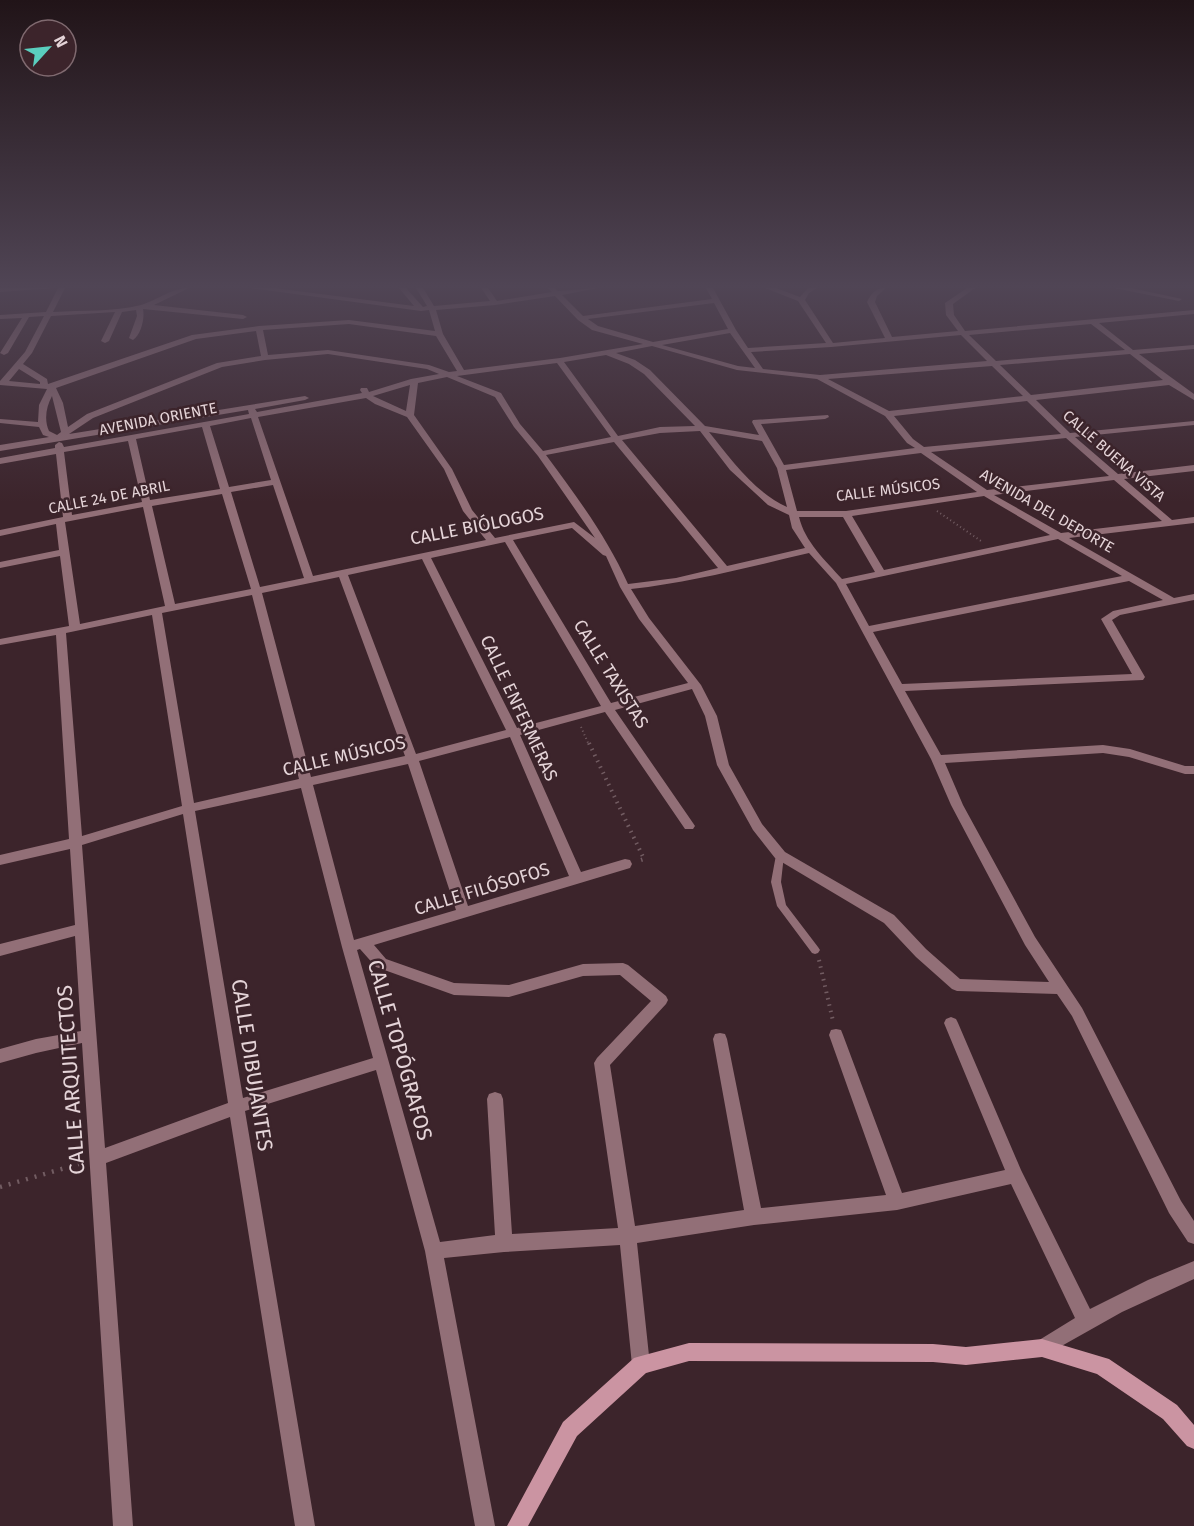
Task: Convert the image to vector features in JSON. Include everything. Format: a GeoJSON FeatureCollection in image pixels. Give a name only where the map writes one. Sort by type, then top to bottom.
{"type":"FeatureCollection","features":[{"type":"Feature","properties":{"kind":"street"},"geometry":{"type":"LineString","coordinates":[[2,383],[24,359]]}},
{"type":"Feature","properties":{"kind":"street"},"geometry":{"type":"LineString","coordinates":[[2,383],[48,387],[128,359]]}},
{"type":"Feature","properties":{"kind":"street"},"geometry":{"type":"LineString","coordinates":[[48,387],[42,405],[42,425],[46,433],[61,436],[90,417],[220,365],[257,359]]}},
{"type":"Feature","properties":{"kind":"street"},"geometry":{"type":"LineString","coordinates":[[377,359],[429,367],[498,395],[611,556]]}},
{"type":"Feature","properties":{"kind":"street"},"geometry":{"type":"LineString","coordinates":[[454,359],[462,372]]}},
{"type":"Feature","properties":{"kind":"street","name":"AVENIDA ORIENTE"},"geometry":{"type":"LineString","coordinates":[[0,448],[61,436],[252,411],[365,392],[446,374],[564,359]]}},
{"type":"Feature","properties":{"kind":"street"},"geometry":{"type":"LineString","coordinates":[[624,359],[647,372],[702,428],[741,475],[771,503],[794,514]]}},
{"type":"Feature","properties":{"kind":"street"},"geometry":{"type":"LineString","coordinates":[[706,359],[737,368],[759,368],[819,377],[1045,359]]}},
{"type":"Feature","properties":{"kind":"street"},"geometry":{"type":"LineString","coordinates":[[752,359],[759,368]]}},
{"type":"Feature","properties":{"kind":"street"},"geometry":{"type":"LineString","coordinates":[[759,368],[765,359]]}},
{"type":"Feature","properties":{"kind":"street","name":"CALLE BUENA VISTA"},"geometry":{"type":"LineString","coordinates":[[991,359],[1068,436],[1171,524]]}},
{"type":"Feature","properties":{"kind":"street"},"geometry":{"type":"LineString","coordinates":[[1140,359],[1194,398]]}},
{"type":"Feature","properties":{"kind":"street"},"geometry":{"type":"LineString","coordinates":[[559,360],[617,440],[726,571]]}},
{"type":"Feature","properties":{"kind":"street"},"geometry":{"type":"LineString","coordinates":[[20,366],[44,381],[48,387]]}},
{"type":"Feature","properties":{"kind":"street"},"geometry":{"type":"LineString","coordinates":[[819,377],[888,414],[1170,382]]}},
{"type":"Feature","properties":{"kind":"street"},"geometry":{"type":"LineString","coordinates":[[410,415],[414,381]]}},
{"type":"Feature","properties":{"kind":"street","name":"CALLE ARQUITECTOS"},"geometry":{"type":"LineString","coordinates":[[48,387],[60,403],[60,451],[87,1036],[98,1158],[123,1526]]}},
{"type":"Feature","properties":{"kind":"street"},"geometry":{"type":"LineString","coordinates":[[365,392],[410,415],[448,469],[468,511],[492,541]]}},
{"type":"Feature","properties":{"kind":"street"},"geometry":{"type":"LineString","coordinates":[[252,411],[309,578]]}},
{"type":"Feature","properties":{"kind":"street","name":"AVENIDA ORIENTE"},"geometry":{"type":"LineString","coordinates":[[0,461],[132,439],[205,424],[252,411]]}},
{"type":"Feature","properties":{"kind":"street","name":"AVENIDA DEL DEPORTE"},"geometry":{"type":"LineString","coordinates":[[888,414],[910,441],[985,494],[1173,601]]}},
{"type":"Feature","properties":{"kind":"street"},"geometry":{"type":"LineString","coordinates":[[825,417],[756,422],[781,468],[797,528],[811,550],[840,582],[937,759],[957,805],[1030,941],[1077,1012],[1175,1207],[1194,1236]]}},
{"type":"Feature","properties":{"kind":"street"},"geometry":{"type":"LineString","coordinates":[[0,421],[42,425]]}},
{"type":"Feature","properties":{"kind":"street"},"geometry":{"type":"LineString","coordinates":[[781,468],[921,450],[1194,423]]}},
{"type":"Feature","properties":{"kind":"street","name":"CALLE TOPÓGRAFOS"},"geometry":{"type":"LineString","coordinates":[[205,424],[223,490],[256,590],[307,784],[356,945],[381,1062],[434,1251],[485,1526]]}},
{"type":"Feature","properties":{"kind":"street"},"geometry":{"type":"LineString","coordinates":[[541,454],[660,430],[702,428],[766,439]]}},
{"type":"Feature","properties":{"kind":"street","name":"CALLE DIBUJANTES"},"geometry":{"type":"LineString","coordinates":[[132,439],[147,504],[189,808],[305,1526]]}},
{"type":"Feature","properties":{"kind":"street","name":"CALLE MÚSICOS"},"geometry":{"type":"LineString","coordinates":[[794,514],[846,514],[1194,468]]}},
{"type":"Feature","properties":{"kind":"street","name":"CALLE 24 DE ABRIL"},"geometry":{"type":"LineString","coordinates":[[0,533],[223,490],[277,482]]}},
{"type":"Feature","properties":{"kind":"street"},"geometry":{"type":"LineString","coordinates":[[846,514],[881,574]]}},
{"type":"Feature","properties":{"kind":"street"},"geometry":{"type":"LineString","coordinates":[[840,582],[991,548],[1058,536],[1194,520]]}},
{"type":"Feature","properties":{"kind":"street","name":"CALLE BIÓLOGOS"},"geometry":{"type":"LineString","coordinates":[[0,642],[68,630],[309,578],[574,525],[599,549],[611,556],[625,587],[644,619],[695,685],[711,716],[723,765],[757,827],[780,855]]}},
{"type":"Feature","properties":{"kind":"street","name":"CALLE TAXISTAS"},"geometry":{"type":"LineString","coordinates":[[507,538],[608,707],[689,826]]}},
{"type":"Feature","properties":{"kind":"street"},"geometry":{"type":"LineString","coordinates":[[625,587],[676,581],[811,550]]}},
{"type":"Feature","properties":{"kind":"street"},"geometry":{"type":"LineString","coordinates":[[0,565],[65,552]]}},
{"type":"Feature","properties":{"kind":"street","name":"CALLE ENFERMERAS"},"geometry":{"type":"LineString","coordinates":[[424,556],[513,732],[577,879]]}},
{"type":"Feature","properties":{"kind":"street"},"geometry":{"type":"LineString","coordinates":[[342,572],[412,759],[464,914]]}},
{"type":"Feature","properties":{"kind":"street"},"geometry":{"type":"LineString","coordinates":[[866,630],[1132,577]]}},
{"type":"Feature","properties":{"kind":"street"},"geometry":{"type":"LineString","coordinates":[[898,688],[1139,678],[1106,619],[1117,613],[1194,597]]}},
{"type":"Feature","properties":{"kind":"street","name":"CALLE MÚSICOS"},"geometry":{"type":"LineString","coordinates":[[0,860],[77,842],[189,808],[307,784],[412,759],[695,685]]}},
{"type":"Feature","properties":{"kind":"street"},"geometry":{"type":"LineString","coordinates":[[937,759],[1103,749],[1130,753],[1185,770],[1194,770]]}},
{"type":"Feature","properties":{"kind":"street"},"geometry":{"type":"LineString","coordinates":[[780,855],[889,919],[921,953],[957,985],[1060,988]]}},
{"type":"Feature","properties":{"kind":"street","name":"CALLE FILÓSOFOS"},"geometry":{"type":"LineString","coordinates":[[356,945],[625,864]]}},
{"type":"Feature","properties":{"kind":"street"},"geometry":{"type":"LineString","coordinates":[[0,950],[81,929]]}},
{"type":"Feature","properties":{"kind":"street"},"geometry":{"type":"LineString","coordinates":[[356,945],[381,963],[454,988],[509,991],[583,970],[623,969],[661,1000],[602,1063],[628,1236],[641,1365]]}},
{"type":"Feature","properties":{"kind":"street"},"geometry":{"type":"LineString","coordinates":[[951,1023],[1015,1175],[1086,1321]]}},
{"type":"Feature","properties":{"kind":"street"},"geometry":{"type":"LineString","coordinates":[[836,1035],[897,1202]]}},
{"type":"Feature","properties":{"kind":"street"},"geometry":{"type":"LineString","coordinates":[[0,1056],[87,1036]]}},
{"type":"Feature","properties":{"kind":"street"},"geometry":{"type":"LineString","coordinates":[[720,1039],[753,1216]]}},
{"type":"Feature","properties":{"kind":"street"},"geometry":{"type":"LineString","coordinates":[[98,1158],[237,1107],[381,1062]]}},
{"type":"Feature","properties":{"kind":"street"},"geometry":{"type":"LineString","coordinates":[[495,1099],[504,1244]]}},
{"type":"Feature","properties":{"kind":"street"},"geometry":{"type":"LineString","coordinates":[[434,1251],[628,1236],[753,1216],[897,1202],[1015,1175]]}},
{"type":"Feature","properties":{"kind":"street"},"geometry":{"type":"LineString","coordinates":[[1042,1348],[1086,1321],[1163,1282],[1194,1270]]}},
{"type":"Feature","properties":{"kind":"street"},"geometry":{"type":"LineString","coordinates":[[517,1526],[570,1429],[641,1365],[689,1352],[933,1353],[966,1356],[1042,1348],[1102,1366],[1170,1412],[1194,1439]]}},
{"type":"Feature","properties":{"kind":"lane"},"geometry":{"type":"LineString","coordinates":[[780,855],[776,882],[782,906],[815,950]]}},
{"type":"Feature","properties":{"kind":"path"},"geometry":{"type":"LineString","coordinates":[[926,503],[991,548]]}},
{"type":"Feature","properties":{"kind":"path"},"geometry":{"type":"LineString","coordinates":[[576,716],[644,859]]}},
{"type":"Feature","properties":{"kind":"path"},"geometry":{"type":"LineString","coordinates":[[815,950],[836,1035]]}},
{"type":"Feature","properties":{"kind":"path"},"geometry":{"type":"LineString","coordinates":[[0,1187],[98,1158]]}}]}
